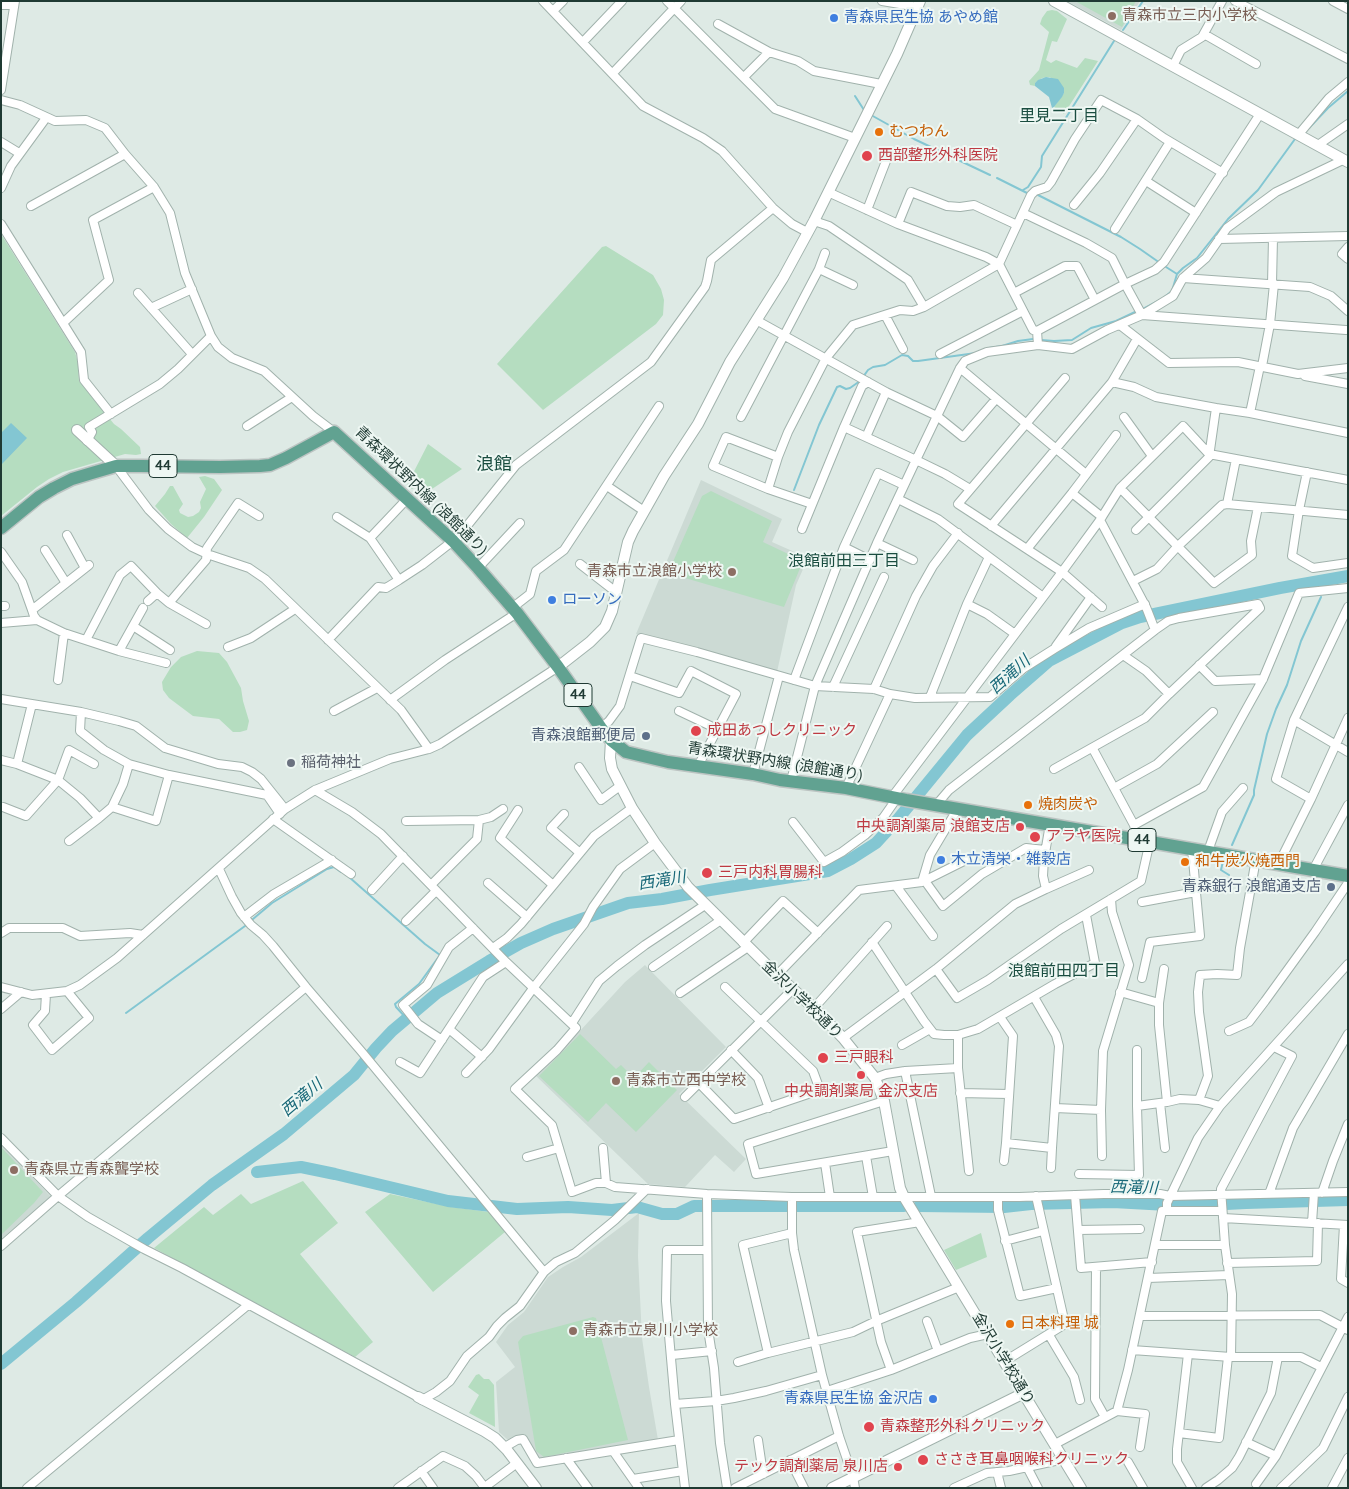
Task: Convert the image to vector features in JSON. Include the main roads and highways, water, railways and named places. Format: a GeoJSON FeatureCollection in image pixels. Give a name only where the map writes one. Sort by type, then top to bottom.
{"type":"FeatureCollection","features":[{"type":"Feature","properties":{"kind":"main road","name":"青森環状野内線 (浪館通り)"},"geometry":{"type":"LineString","coordinates":[[1,528],[39,497],[54,488],[79,477],[116,466],[260,466],[278,462],[334,432],[453,541],[478,568],[514,610],[558,667],[601,728],[620,749],[632,754],[668,762],[846,788],[1348,876]]}},
{"type":"Feature","properties":{"kind":"water"},"geometry":{"type":"Polygon","coordinates":[[[1046,77],[1058,79],[1064,88],[1062,97],[1052,108],[1049,97],[1035,86],[1038,80],[1046,77]]]}},
{"type":"Feature","properties":{"kind":"water"},"geometry":{"type":"Polygon","coordinates":[[[11,423],[27,438],[1,465],[1,433],[11,423]]]}},
{"type":"Feature","properties":{"kind":"waterway"},"geometry":{"type":"LineString","coordinates":[[1123,30],[1143,1]]}},
{"type":"Feature","properties":{"kind":"waterway"},"geometry":{"type":"LineString","coordinates":[[1023,190],[1028,187],[1041,167],[1042,156],[1114,41]]}},
{"type":"Feature","properties":{"kind":"waterway"},"geometry":{"type":"LineString","coordinates":[[1309,128],[1348,91]]}},
{"type":"Feature","properties":{"kind":"waterway"},"geometry":{"type":"LineString","coordinates":[[855,96],[864,110]]}},
{"type":"Feature","properties":{"kind":"waterway"},"geometry":{"type":"LineString","coordinates":[[871,115],[914,139],[990,175]]}},
{"type":"Feature","properties":{"kind":"waterway"},"geometry":{"type":"LineString","coordinates":[[1143,309],[1162,299],[1172,291],[1177,274],[1197,258],[1228,219],[1258,190],[1295,139]]}},
{"type":"Feature","properties":{"kind":"waterway"},"geometry":{"type":"LineString","coordinates":[[997,178],[1027,193]]}},
{"type":"Feature","properties":{"kind":"waterway"},"geometry":{"type":"LineString","coordinates":[[1038,195],[1121,237],[1160,263]]}},
{"type":"Feature","properties":{"kind":"waterway"},"geometry":{"type":"LineString","coordinates":[[1166,267],[1177,274]]}},
{"type":"Feature","properties":{"kind":"waterway"},"geometry":{"type":"LineString","coordinates":[[1041,340],[1072,340],[1091,328],[1116,321],[1135,312]]}},
{"type":"Feature","properties":{"kind":"waterway"},"geometry":{"type":"LineString","coordinates":[[989,348],[1033,339]]}},
{"type":"Feature","properties":{"kind":"waterway"},"geometry":{"type":"LineString","coordinates":[[863,377],[873,367],[885,365],[902,355],[908,356],[913,361],[918,361],[976,353]]}},
{"type":"Feature","properties":{"kind":"waterway"},"geometry":{"type":"LineString","coordinates":[[794,490],[819,425],[837,387],[850,388],[860,381]]}},
{"type":"Feature","properties":{"kind":"waterway","name":"西滝川"},"geometry":{"type":"LineString","coordinates":[[1,1364],[212,1185],[284,1134],[354,1075],[392,1031],[437,993],[489,961],[521,943],[553,929],[628,903],[828,871],[876,843],[967,735],[1049,661],[1122,623],[1140,617],[1348,576]]}},
{"type":"Feature","properties":{"kind":"waterway","name":"西滝川"},"geometry":{"type":"LineString","coordinates":[[1319,581],[1320,587]]}},
{"type":"Feature","properties":{"kind":"waterway"},"geometry":{"type":"LineString","coordinates":[[1232,845],[1254,795],[1267,734],[1287,685],[1301,641],[1321,597]]}},
{"type":"Feature","properties":{"kind":"waterway"},"geometry":{"type":"LineString","coordinates":[[1223,861],[1221,870],[1229,875]]}},
{"type":"Feature","properties":{"kind":"waterway"},"geometry":{"type":"LineString","coordinates":[[253,919],[272,903],[327,869],[334,867],[341,872]]}},
{"type":"Feature","properties":{"kind":"waterway"},"geometry":{"type":"LineString","coordinates":[[349,877],[440,955],[419,984],[395,1004],[407,1019]]}},
{"type":"Feature","properties":{"kind":"waterway"},"geometry":{"type":"LineString","coordinates":[[126,1013],[245,926]]}},
{"type":"Feature","properties":{"kind":"waterway","name":"西滝川"},"geometry":{"type":"LineString","coordinates":[[257,1172],[301,1167],[448,1201],[517,1209],[568,1207],[612,1210],[637,1207],[662,1214],[677,1214],[694,1206],[904,1206]]}},
{"type":"Feature","properties":{"kind":"waterway","name":"西滝川"},"geometry":{"type":"LineString","coordinates":[[919,1206],[1004,1207],[1031,1204],[1113,1202],[1186,1206],[1348,1200]]}},
{"type":"Feature","properties":{"kind":"place","name":"青森市立三内小学校"},"geometry":{"type":"Point","coordinates":[1112,16]}},
{"type":"Feature","properties":{"kind":"place","name":"青森県民生協 あやめ館"},"geometry":{"type":"Point","coordinates":[834,18]}},
{"type":"Feature","properties":{"kind":"place","name":"むつわん"},"geometry":{"type":"Point","coordinates":[879,132]}},
{"type":"Feature","properties":{"kind":"place","name":"西部整形外科医院"},"geometry":{"type":"Point","coordinates":[867,156]}},
{"type":"Feature","properties":{"kind":"place","name":"青森市立浪館小学校"},"geometry":{"type":"Point","coordinates":[732,572]}},
{"type":"Feature","properties":{"kind":"place","name":"ローソン"},"geometry":{"type":"Point","coordinates":[552,600]}},
{"type":"Feature","properties":{"kind":"place","name":"成田あつしクリニック"},"geometry":{"type":"Point","coordinates":[696,731]}},
{"type":"Feature","properties":{"kind":"place","name":"青森浪館郵便局"},"geometry":{"type":"Point","coordinates":[646,736]}},
{"type":"Feature","properties":{"kind":"place","name":"稲荷神社"},"geometry":{"type":"Point","coordinates":[291,763]}},
{"type":"Feature","properties":{"kind":"place","name":"焼肉炭や"},"geometry":{"type":"Point","coordinates":[1028,805]}},
{"type":"Feature","properties":{"kind":"place","name":"中央調剤薬局 浪館支店"},"geometry":{"type":"Point","coordinates":[1020,827]}},
{"type":"Feature","properties":{"kind":"place","name":"アラヤ医院"},"geometry":{"type":"Point","coordinates":[1035,837]}},
{"type":"Feature","properties":{"kind":"place","name":"木立清栄・雑穀店"},"geometry":{"type":"Point","coordinates":[941,860]}},
{"type":"Feature","properties":{"kind":"place","name":"和牛炭火焼西門"},"geometry":{"type":"Point","coordinates":[1185,862]}},
{"type":"Feature","properties":{"kind":"place","name":"三戸内科胃腸科"},"geometry":{"type":"Point","coordinates":[707,873]}},
{"type":"Feature","properties":{"kind":"place","name":"青森銀行 浪館通支店"},"geometry":{"type":"Point","coordinates":[1331,887]}},
{"type":"Feature","properties":{"kind":"place","name":"三戸眼科"},"geometry":{"type":"Point","coordinates":[823,1058]}},
{"type":"Feature","properties":{"kind":"place","name":"中央調剤薬局 金沢支店"},"geometry":{"type":"Point","coordinates":[861,1075]}},
{"type":"Feature","properties":{"kind":"place","name":"青森市立西中学校"},"geometry":{"type":"Point","coordinates":[616,1081]}},
{"type":"Feature","properties":{"kind":"place","name":"青森県立青森聾学校"},"geometry":{"type":"Point","coordinates":[14,1170]}},
{"type":"Feature","properties":{"kind":"place","name":"日本料理 城"},"geometry":{"type":"Point","coordinates":[1010,1324]}},
{"type":"Feature","properties":{"kind":"place","name":"青森市立泉川小学校"},"geometry":{"type":"Point","coordinates":[573,1331]}},
{"type":"Feature","properties":{"kind":"place","name":"青森県民生協 金沢店"},"geometry":{"type":"Point","coordinates":[933,1399]}},
{"type":"Feature","properties":{"kind":"place","name":"青森整形外科クリニック"},"geometry":{"type":"Point","coordinates":[869,1427]}},
{"type":"Feature","properties":{"kind":"place","name":"ささき耳鼻咽喉科クリニック"},"geometry":{"type":"Point","coordinates":[923,1460]}},
{"type":"Feature","properties":{"kind":"place","name":"テック調剤薬局 泉川店"},"geometry":{"type":"Point","coordinates":[898,1467]}},
{"type":"Feature","properties":{"kind":"district","name":"里見二丁目"},"geometry":{"type":"Point","coordinates":[1059,116]}},
{"type":"Feature","properties":{"kind":"district","name":"浪館"},"geometry":{"type":"Point","coordinates":[494,465]}},
{"type":"Feature","properties":{"kind":"district","name":"浪館前田三丁目"},"geometry":{"type":"Point","coordinates":[844,561]}},
{"type":"Feature","properties":{"kind":"district","name":"浪館前田四丁目"},"geometry":{"type":"Point","coordinates":[1064,971]}}]}
